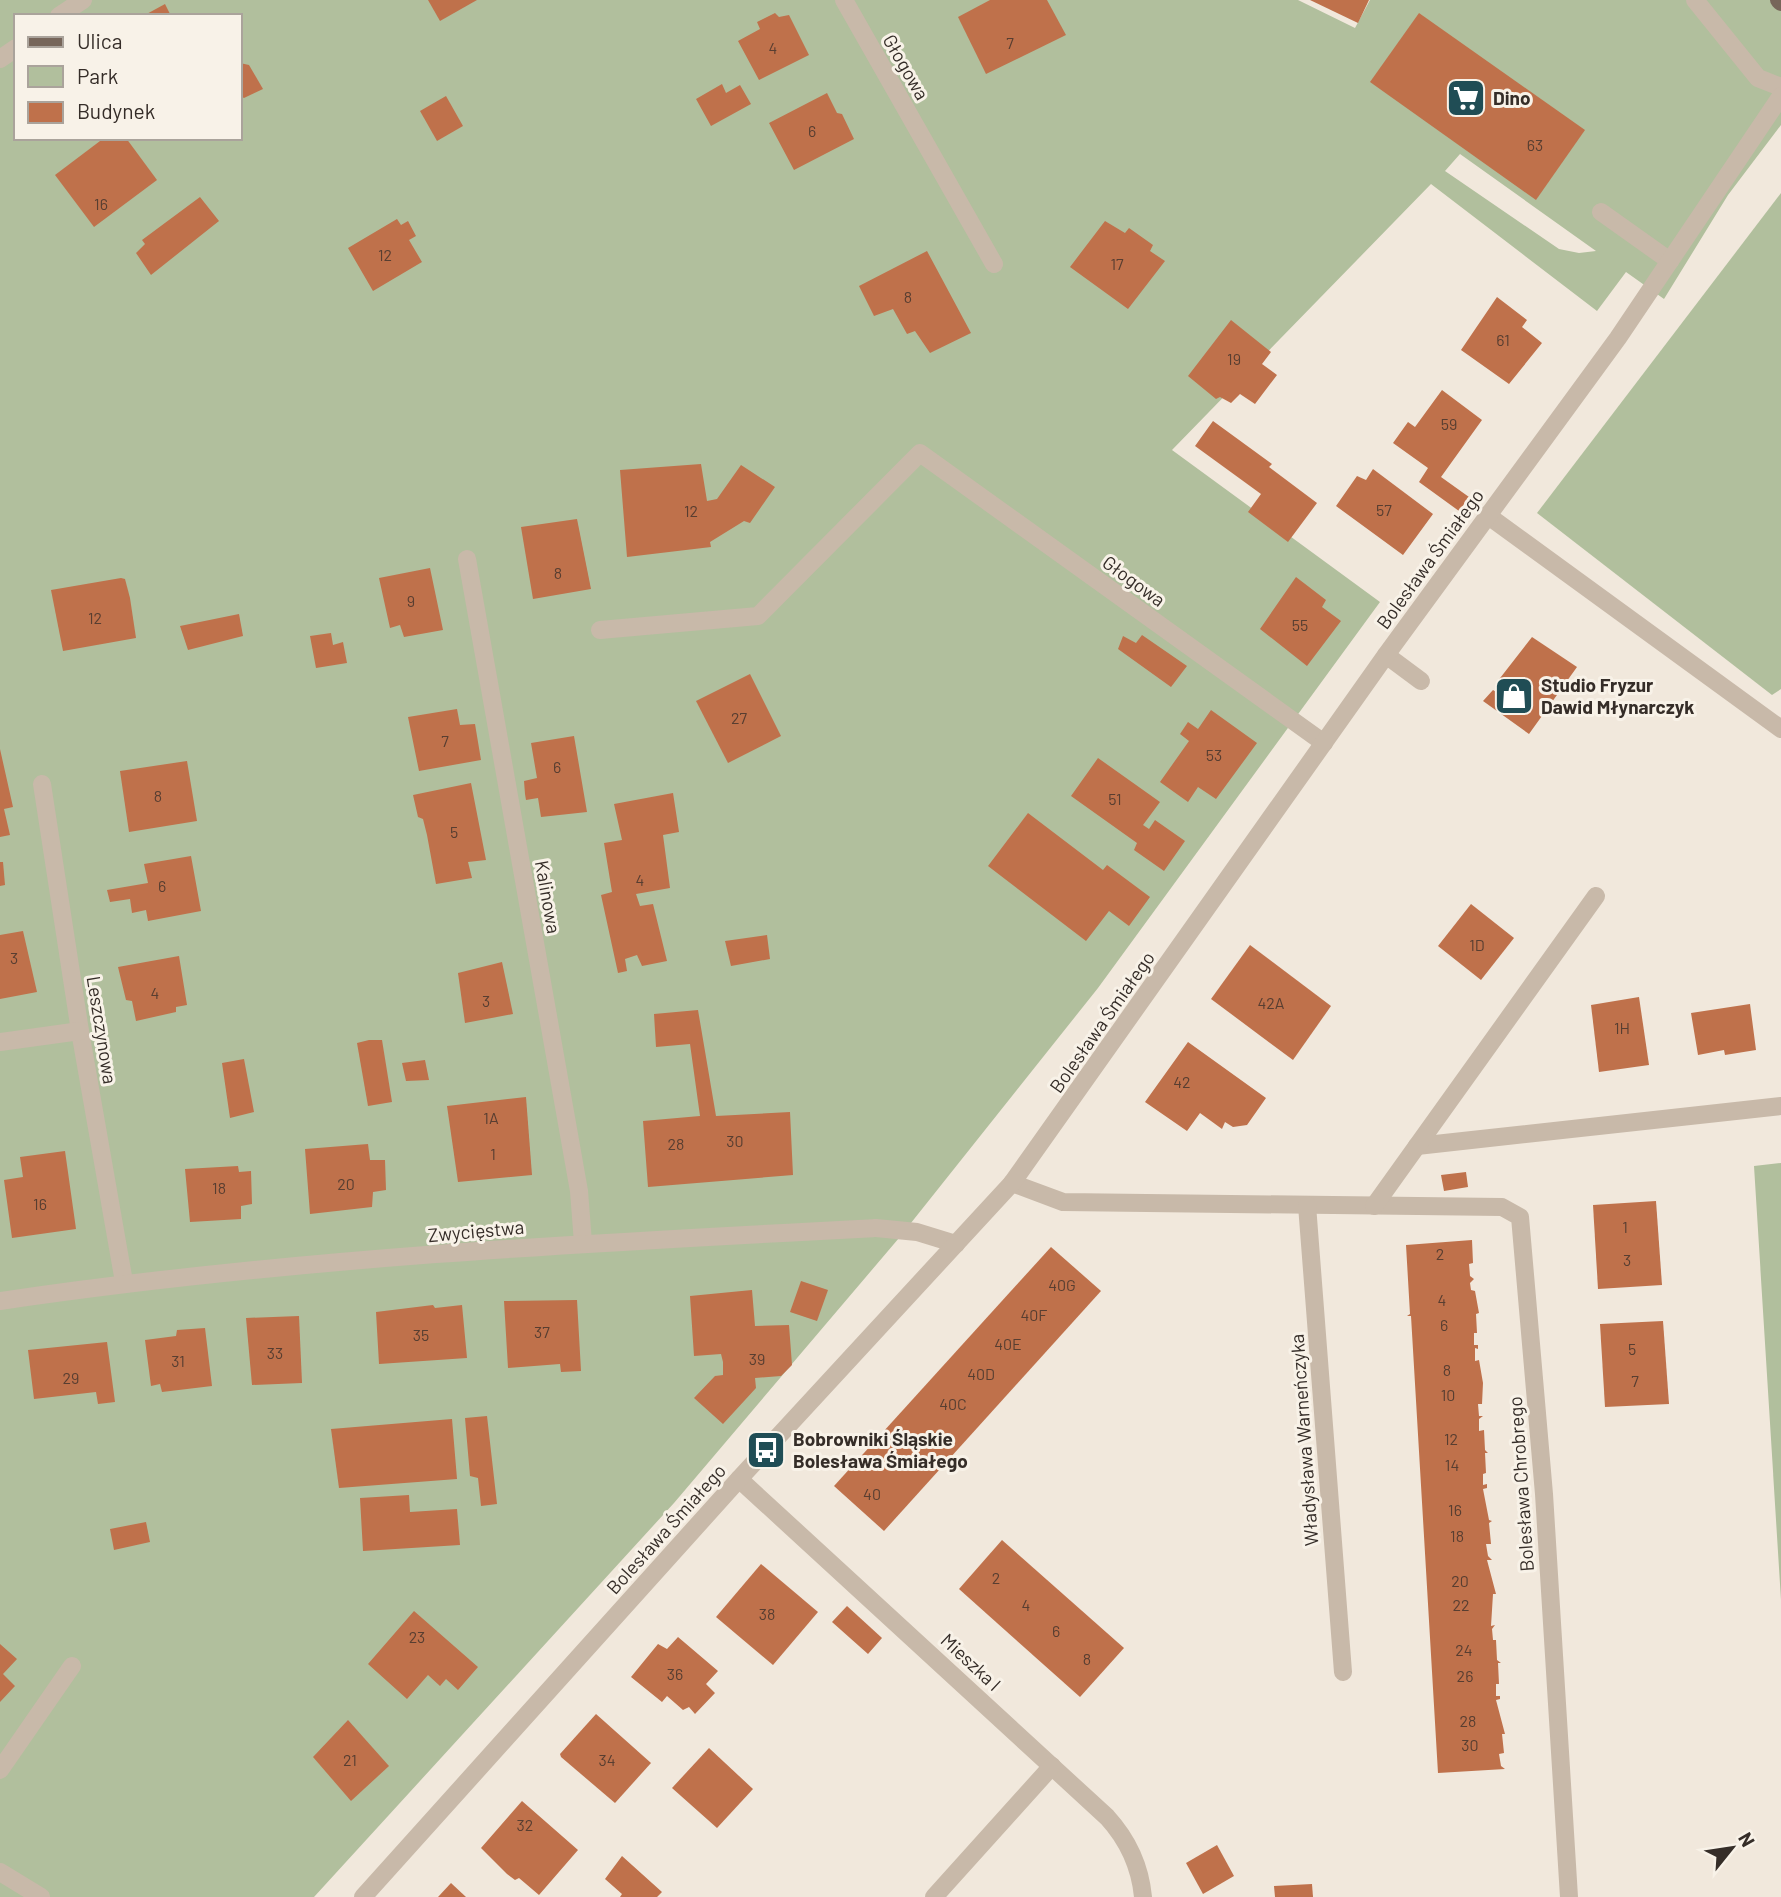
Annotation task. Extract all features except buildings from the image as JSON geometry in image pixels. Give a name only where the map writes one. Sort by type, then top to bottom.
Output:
[{"type":"street","points":[[63,14],[83,0]]},
{"type":"street","name":"Głogowa","points":[[844,0],[994,264]]},
{"type":"street","points":[[1695,0],[1758,78],[1781,87]]},
{"type":"street","name":"Bolesława Śmiałego","points":[[363,1897],[739,1479],[1012,1183],[1487,515],[1618,338],[1781,96]]},
{"type":"street","points":[[1601,212],[1670,261]]},
{"type":"street","name":"Głogowa","points":[[600,630],[758,616],[920,453],[1324,743]]},
{"type":"street","points":[[1487,515],[1781,729]]},
{"type":"street","name":"Kalinowa","points":[[467,559],[579,1191],[583,1243]]},
{"type":"street","points":[[1387,655],[1421,681]]},
{"type":"street","name":"Leszczynowa","points":[[42,783],[80,1031],[124,1282]]},
{"type":"street","points":[[1374,1206],[1596,896]]},
{"type":"street","points":[[0,1042],[80,1031]]},
{"type":"street","points":[[1417,1146],[1781,1106]]},
{"type":"street","name":"Bolesława Chrobrego","points":[[1012,1183],[1063,1202],[1502,1207],[1516,1212],[1522,1223],[1569,1897]]},
{"type":"street","name":"Władysława Warneńczyka","points":[[1307,1205],[1343,1672]]},
{"type":"street","name":"Zwycięstwa","points":[[0,1301],[124,1282],[583,1243],[876,1228],[917,1232],[956,1244]]},
{"type":"street","name":"Mieszka I","points":[[739,1479],[1118,1829],[1136,1862],[1143,1897]]},
{"type":"street","points":[[0,1770],[72,1666]]},
{"type":"street","points":[[934,1897],[1052,1766]]},
{"type":"street","points":[[0,1872],[41,1897]]},
{"type":"green space","points":[[0,0],[1298,0],[1355,28],[1370,0],[1781,0],[1781,125],[1728,195],[1664,299],[1626,272],[1597,311],[1431,184],[1172,450],[1380,602],[1098,988],[899,1238],[674,1503],[314,1897],[0,1897]],"holes":[[[1460,154],[1596,251],[1579,253],[1559,249],[1445,171]]]},
{"type":"green space","points":[[1781,193],[1781,689],[1772,695],[1537,513]]},
{"type":"green space","points":[[1781,1163],[1781,1600],[1754,1166]]},
{"type":"place","name":"Dino","points":[[1466,98]]},
{"type":"place","name":"Studio Fryzur Dawid Młynarczyk","points":[[1514,696]]},
{"type":"place","name":"Bobrowniki Śląskie Bolesława Śmiałego","points":[[766,1450]]}]
